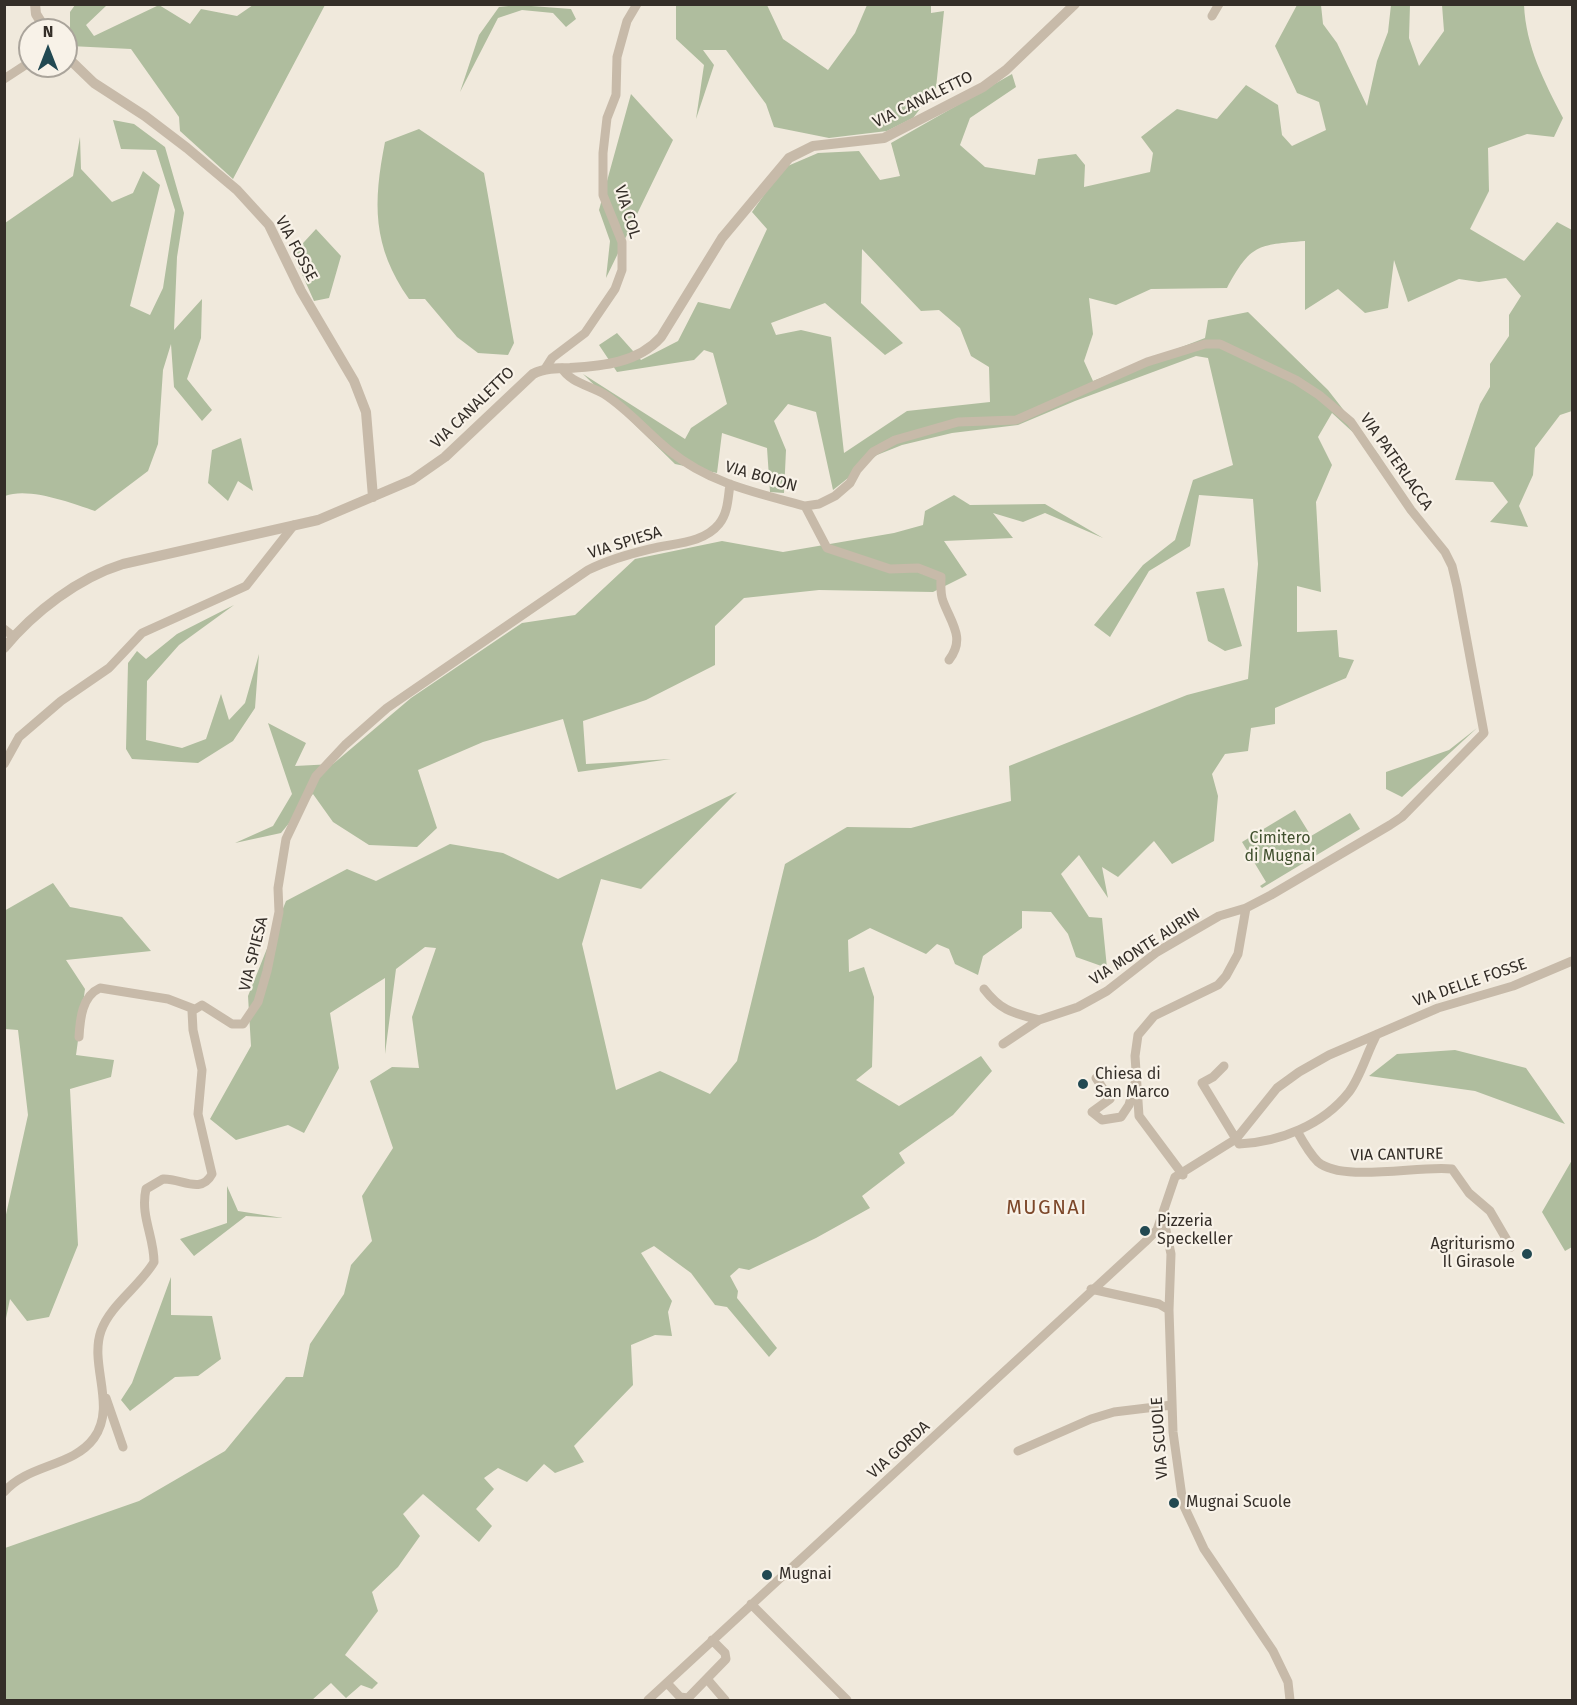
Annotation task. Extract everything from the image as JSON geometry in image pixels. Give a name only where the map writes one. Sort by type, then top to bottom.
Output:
[{"type":"street","name":"VIA COL","points":[[545,369],[552,358],[585,333],[615,289],[622,270],[622,242],[603,195],[603,153],[608,118],[616,95],[617,57],[627,21],[637,4]]},
{"type":"street","name":"VIA CANALETTO","points":[[4,648],[66,594],[104,570],[335,514],[412,480],[434,466],[519,383],[532,374],[545,369],[615,363],[641,353],[656,343],[722,238],[795,153],[813,146],[884,138],[952,104],[999,75],[1076,4]]},
{"type":"street","points":[[1212,16],[1219,4]]},
{"type":"street","name":"VIA FOSSE","points":[[78,68],[94,83],[145,116],[187,148],[237,190],[269,225],[302,291],[354,381],[366,412],[373,497]]},
{"type":"street","points":[[4,80],[18,70]]},
{"type":"street","name":"VIA PATERLACCA","points":[[805,506],[819,504],[835,496],[850,483],[857,470],[873,452],[896,440],[958,422],[1016,420],[1147,362],[1205,344],[1232,347],[1296,380],[1319,395],[1351,422],[1411,510],[1445,552],[1452,566],[1457,587],[1484,733],[1402,817],[1390,825]]},
{"type":"street","name":"VIA BOION","points":[[562,368],[572,378],[602,393],[629,412],[670,451],[712,479],[805,506],[826,548],[890,569],[918,568],[940,577],[942,599],[957,630],[957,650],[950,660]]},
{"type":"street","name":"VIA SPIESA","points":[[194,1009],[202,1005],[232,1024],[243,1024],[258,1002],[279,912],[278,888],[286,839],[316,776],[345,745],[387,708],[588,570],[619,557],[709,534],[719,524],[725,513],[730,484]]},
{"type":"street","points":[[4,764],[19,737],[62,701],[109,668],[142,633],[246,586],[294,525]]},
{"type":"street","points":[[4,629],[14,637]]},
{"type":"street","name":"VIA MONTE AURIN","points":[[1003,1044],[1039,1020],[1088,1002],[1107,991],[1157,952],[1219,916],[1246,908],[1390,825]]},
{"type":"street","points":[[1183,1175],[1139,1116],[1135,1056],[1138,1035],[1154,1016],[1218,985],[1226,976],[1238,954],[1246,908]]},
{"type":"street","name":"VIA DELLE FOSSE","points":[[1377,1034],[1438,1008],[1513,986],[1572,961]]},
{"type":"street","points":[[4,1492],[30,1472],[62,1460],[92,1441],[102,1421],[98,1344],[102,1329],[154,1262],[154,1249],[143,1212],[146,1189],[163,1179],[200,1185],[208,1182],[212,1174],[198,1113],[202,1070],[193,1030],[192,1011],[194,1009],[168,999],[100,988],[93,991],[84,1008],[79,1037]]},
{"type":"street","points":[[984,989],[995,1004],[1008,1011],[1039,1020]]},
{"type":"street","points":[[1224,1066],[1213,1077],[1202,1083],[1236,1139],[1239,1143],[1275,1140],[1297,1131],[1322,1116],[1350,1090],[1377,1034]]},
{"type":"street","points":[[1163,1216],[1175,1178],[1236,1139],[1277,1088],[1329,1055],[1377,1034]]},
{"type":"street","points":[[1096,1078],[1110,1099],[1092,1112],[1096,1117],[1108,1121],[1116,1120],[1126,1112],[1136,1081]]},
{"type":"street","name":"VIA CANTURE","points":[[1297,1131],[1306,1149],[1320,1163],[1344,1171],[1418,1171],[1437,1167],[1452,1169],[1469,1193],[1490,1211],[1511,1247]]},
{"type":"street","name":"VIA GORDA","points":[[648,1701],[1157,1230],[1163,1216]]},
{"type":"street","name":"VIA SCUOLE","points":[[1163,1216],[1171,1254],[1169,1310],[1172,1405],[1178,1484],[1189,1521],[1204,1549],[1273,1651],[1288,1682],[1290,1701]]},
{"type":"street","points":[[1091,1289],[1159,1304],[1169,1310]]},
{"type":"street","points":[[102,1387],[123,1448]]},
{"type":"street","points":[[1018,1451],[1099,1417],[1172,1405]]},
{"type":"street","points":[[751,1604],[848,1701]]},
{"type":"street","points":[[667,1683],[680,1697],[685,1699],[706,1679],[726,1659],[725,1653],[712,1640]]},
{"type":"street","points":[[706,1679],[725,1701]]},
{"type":"green space","points":[[75,5],[107,5],[86,25],[94,36],[159,5],[190,24],[201,9],[237,16],[253,5],[325,5],[233,179],[180,131],[179,117],[131,49],[78,46],[78,18],[70,18],[70,12]]},
{"type":"green space","points":[[518,5],[571,9],[576,19],[566,27],[553,13],[522,10],[498,18],[460,92],[479,35],[499,7]]},
{"type":"green space","points":[[676,5],[767,5],[783,39],[828,70],[855,33],[867,5],[931,5],[931,13],[944,11],[936,88],[913,118],[887,131],[829,138],[774,127],[766,104],[726,50],[703,50],[714,65],[696,119],[704,65],[676,39]]},
{"type":"green space","points":[[1297,5],[1321,5],[1323,24],[1337,43],[1367,106],[1377,61],[1388,32],[1391,5],[1410,5],[1409,38],[1419,66],[1444,31],[1442,5],[1524,5],[1532,49],[1563,118],[1554,137],[1527,134],[1488,148],[1489,191],[1470,229],[1524,261],[1557,222],[1572,230],[1572,411],[1560,415],[1535,448],[1533,475],[1519,506],[1528,527],[1490,522],[1508,502],[1493,482],[1455,480],[1480,404],[1490,387],[1490,364],[1509,336],[1509,315],[1521,296],[1506,278],[1479,282],[1459,279],[1408,302],[1394,260],[1388,308],[1365,313],[1338,289],[1305,310],[1305,241],[1276,244],[1257,249],[1243,263],[1227,288],[1151,289],[1116,305],[1089,298],[1093,334],[1084,361],[1093,381],[1205,338],[1208,320],[1248,312],[1328,390],[1381,458],[1332,413],[1318,437],[1332,465],[1316,502],[1321,592],[1297,586],[1297,632],[1337,630],[1339,657],[1354,660],[1346,678],[1275,708],[1275,724],[1251,728],[1248,751],[1225,754],[1212,774],[1218,796],[1214,841],[1172,864],[1154,841],[1118,877],[1102,867],[1108,898],[1079,855],[1061,874],[1089,917],[1102,918],[1107,968],[1076,957],[1068,934],[1051,912],[1022,911],[1022,928],[983,956],[978,975],[955,964],[949,949],[937,944],[926,954],[870,928],[848,940],[849,972],[864,967],[874,997],[872,1067],[856,1080],[899,1106],[981,1056],[992,1071],[953,1115],[899,1153],[905,1163],[862,1196],[870,1208],[816,1238],[749,1270],[739,1268],[730,1276],[738,1291],[737,1298],[777,1348],[769,1357],[727,1307],[715,1305],[691,1273],[654,1246],[641,1253],[672,1301],[668,1312],[672,1336],[655,1335],[631,1345],[633,1385],[574,1446],[584,1462],[555,1473],[544,1464],[527,1482],[498,1468],[484,1478],[494,1489],[476,1509],[492,1526],[479,1542],[423,1494],[403,1514],[420,1536],[398,1567],[372,1592],[378,1611],[345,1655],[378,1683],[372,1689],[361,1685],[346,1698],[331,1683],[312,1700],[5,1700],[5,1548],[139,1501],[225,1451],[286,1377],[303,1377],[310,1344],[344,1294],[351,1265],[372,1241],[362,1196],[393,1148],[370,1081],[392,1067],[419,1068],[412,1017],[436,948],[425,947],[396,969],[385,1054],[385,978],[330,1013],[339,1068],[304,1133],[288,1125],[236,1140],[210,1119],[251,1046],[248,996],[286,901],[347,869],[376,881],[450,844],[503,853],[558,879],[737,792],[641,889],[601,879],[582,944],[616,1090],[660,1071],[710,1094],[737,1061],[785,864],[847,827],[911,828],[1011,801],[1009,766],[1187,695],[1248,679],[1258,564],[1253,499],[1199,495],[1190,546],[1149,571],[1110,637],[1094,625],[1143,565],[1175,540],[1193,480],[1233,465],[1208,358],[1196,356],[1018,425],[952,433],[902,445],[877,455],[833,490],[816,412],[788,404],[774,421],[786,450],[784,493],[770,492],[767,448],[722,433],[717,473],[675,464],[583,374],[685,439],[691,428],[727,404],[713,353],[704,350],[694,360],[617,372],[599,345],[617,333],[641,360],[678,341],[698,302],[730,309],[767,229],[752,212],[783,168],[818,153],[859,151],[880,180],[900,176],[891,143],[1012,74],[1016,87],[970,118],[960,145],[985,167],[1035,175],[1038,159],[1076,154],[1085,165],[1084,187],[1150,172],[1153,153],[1141,137],[1177,109],[1217,119],[1246,85],[1278,105],[1282,135],[1292,146],[1326,130],[1319,102],[1297,93],[1275,46]],"holes":[[[862,249],[921,311],[939,310],[960,328],[971,356],[989,367],[990,402],[907,411],[844,453],[831,337],[801,330],[776,335],[771,323],[825,303],[885,355],[903,343],[861,303]]]},
{"type":"green space","points":[[631,94],[673,140],[606,278],[610,241],[599,210]]},
{"type":"green space","points":[[113,120],[134,124],[165,147],[184,213],[177,257],[174,330],[202,299],[201,338],[187,379],[212,410],[202,421],[174,387],[171,344],[163,370],[158,444],[148,471],[95,511],[62,500],[26,493],[5,496],[5,223],[73,176],[80,137],[81,169],[112,202],[133,193],[143,171],[160,185],[130,306],[150,315],[163,288],[175,210],[156,150],[121,149]]},
{"type":"green space","points":[[419,129],[484,173],[514,343],[508,355],[478,353],[457,337],[425,299],[409,299],[388,261],[382,242],[378,205],[378,185],[385,142]]},
{"type":"green space","points":[[316,229],[341,256],[329,298],[314,301],[293,254]]},
{"type":"green space","points":[[241,438],[253,491],[238,481],[228,501],[208,483],[212,450]]},
{"type":"green space","points":[[954,495],[970,505],[1045,504],[1103,538],[1045,513],[1023,522],[993,513],[1013,538],[944,541],[967,575],[933,592],[819,590],[744,598],[715,626],[715,665],[646,700],[583,721],[586,764],[671,759],[578,772],[563,719],[483,742],[418,770],[437,828],[417,847],[369,845],[333,822],[313,794],[281,833],[235,843],[273,826],[292,794],[268,723],[306,743],[295,766],[333,764],[411,698],[522,623],[575,615],[635,559],[722,541],[783,552],[894,533],[923,525],[925,511]]},
{"type":"green space","points":[[1224,588],[1242,646],[1225,651],[1208,641],[1196,592]]},
{"type":"green space","points":[[234,605],[179,645],[147,681],[146,740],[182,748],[206,739],[221,694],[229,720],[245,703],[259,654],[255,708],[233,741],[198,763],[132,759],[126,749],[128,663],[137,651],[146,659],[177,634]]},
{"type":"green space","points":[[1477,728],[1402,797],[1386,789],[1386,772],[1449,750]]},
{"type":"green space","name":"Cimitero di Mugnai","points":[[1295,810],[1311,836],[1350,813],[1360,829],[1262,888],[1260,886],[1266,882],[1242,842]]},
{"type":"green space","points":[[53,883],[70,907],[122,917],[151,951],[66,960],[85,989],[76,1055],[114,1060],[111,1077],[70,1089],[78,1245],[49,1317],[27,1321],[10,1299],[5,1323],[5,1219],[28,1115],[18,1030],[5,1029],[4,911]]},
{"type":"green space","points":[[1455,1050],[1526,1068],[1565,1124],[1475,1091],[1369,1076],[1397,1054]]},
{"type":"green space","points":[[1572,1160],[1572,1247],[1565,1251],[1542,1212]]},
{"type":"green space","points":[[227,1186],[238,1211],[283,1218],[246,1216],[194,1256],[180,1239],[227,1223]]},
{"type":"green space","points":[[171,1277],[171,1315],[212,1316],[221,1359],[198,1376],[175,1377],[130,1411],[121,1400],[132,1383]]},
{"type":"place","name":"Chiesa di San Marco","points":[[1083,1084]]},
{"type":"place","name":"Pizzeria Speckeller","points":[[1145,1231]]},
{"type":"place","name":"Agriturismo Il Girasole","points":[[1527,1254]]},
{"type":"place","name":"Mugnai Scuole","points":[[1174,1503]]},
{"type":"place","name":"Mugnai","points":[[767,1575]]},
{"type":"district","name":"MUGNAI","points":[[1047,1208]]}]
